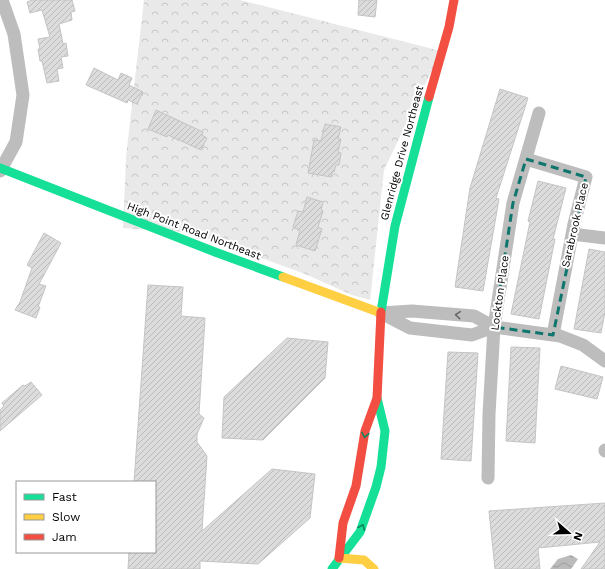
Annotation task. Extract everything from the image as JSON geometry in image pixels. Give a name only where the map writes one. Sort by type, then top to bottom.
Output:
[{"type":"main road","name":"Glenridge Drive Northeast","points":[[377,398],[381,313],[390,256],[406,181],[449,27],[454,0]]},
{"type":"main road","name":"High Point Road Northeast","points":[[0,169],[215,252],[381,313]]},
{"type":"main road","points":[[332,569],[360,532],[370,508],[381,467],[385,431],[377,398]]},
{"type":"main road","points":[[346,569],[339,558],[343,523],[356,486],[365,430],[377,398]]},
{"type":"main road","points":[[339,558],[364,560],[374,569]]},
{"type":"street","points":[[0,169],[16,142],[23,95],[14,34],[2,0]]},
{"type":"street","name":"Lockton Place","points":[[488,478],[489,414],[494,327],[512,203],[539,113]]},
{"type":"street","name":"Sarabrook Place","points":[[526,159],[586,177],[572,234],[553,335]]},
{"type":"street","points":[[572,234],[605,238]]},
{"type":"street","points":[[381,313],[412,311],[474,316],[494,327],[560,336],[583,345],[605,361]]},
{"type":"street","points":[[381,313],[410,328],[472,335],[494,327]]},
{"type":"highlighted area","points":[[526,159],[586,177],[553,335],[494,327],[513,203]]},
{"type":"green space","points":[[144,0],[240,0],[441,51],[384,170],[370,300],[352,295],[305,274],[193,233],[123,228],[126,157]]},
{"type":"water","points":[[571,555],[578,559],[571,569],[550,569],[558,559]]},
{"type":"building","points":[[32,0],[72,0],[75,11],[71,12],[72,20],[59,24],[63,44],[66,43],[68,56],[61,57],[63,68],[57,69],[59,81],[47,83],[42,61],[40,61],[38,39],[50,37],[42,10],[30,13],[27,2]]},
{"type":"building","points":[[359,0],[377,0],[375,17],[358,15]]},
{"type":"building","points":[[94,68],[118,80],[121,73],[132,78],[129,85],[143,92],[137,104],[128,100],[127,103],[86,85]]},
{"type":"building","points":[[500,89],[528,98],[496,198],[499,199],[483,291],[455,287],[470,188]]},
{"type":"building","points":[[156,110],[203,132],[202,135],[207,138],[201,150],[168,135],[167,137],[148,129]]},
{"type":"building","points":[[325,124],[341,127],[338,139],[341,139],[338,152],[341,153],[339,165],[336,165],[331,177],[308,173],[314,140],[321,141]]},
{"type":"building","points":[[538,181],[566,188],[553,239],[555,239],[539,319],[511,314],[530,222],[528,221]]},
{"type":"building","points":[[307,197],[323,202],[321,210],[323,211],[318,227],[322,229],[315,251],[296,245],[300,230],[293,227],[298,211],[303,212]]},
{"type":"building","points":[[44,233],[61,243],[39,284],[46,286],[38,307],[40,307],[36,318],[15,310],[20,302],[32,268],[27,265]]},
{"type":"building","points":[[589,249],[605,252],[605,312],[601,333],[574,329]]},
{"type":"building","points":[[148,285],[183,287],[181,316],[205,318],[199,414],[204,418],[197,434],[197,442],[207,456],[202,531],[272,469],[315,474],[310,518],[258,564],[200,561],[200,569],[128,569],[129,553],[156,553],[156,481],[134,481]]},
{"type":"building","points":[[287,338],[328,342],[325,378],[263,440],[222,438],[224,397]]},
{"type":"building","points":[[511,347],[540,348],[535,443],[506,441]]},
{"type":"building","points":[[448,352],[478,353],[471,461],[441,459]]},
{"type":"building","points":[[561,366],[603,377],[597,399],[555,389]]},
{"type":"building","points":[[31,382],[42,395],[0,431],[0,410],[4,406],[2,403],[23,385],[25,386]]},
{"type":"building","points":[[605,503],[605,569],[581,569],[600,542],[538,548],[540,569],[495,569],[489,511]]},
{"type":"traffic: fast","points":[[381,312],[395,226],[429,97]]},
{"type":"traffic: fast","points":[[0,168],[283,277]]},
{"type":"traffic: fast","points":[[332,569],[360,532],[376,487],[381,467],[385,431],[377,398]]},
{"type":"traffic: slow","points":[[283,277],[381,313]]},
{"type":"traffic: slow","points":[[339,558],[364,560],[374,569]]},
{"type":"traffic: jam","points":[[429,97],[449,27],[454,0]]},
{"type":"traffic: jam","points":[[339,558],[343,523],[356,486],[365,431],[377,398],[381,312]]}]
